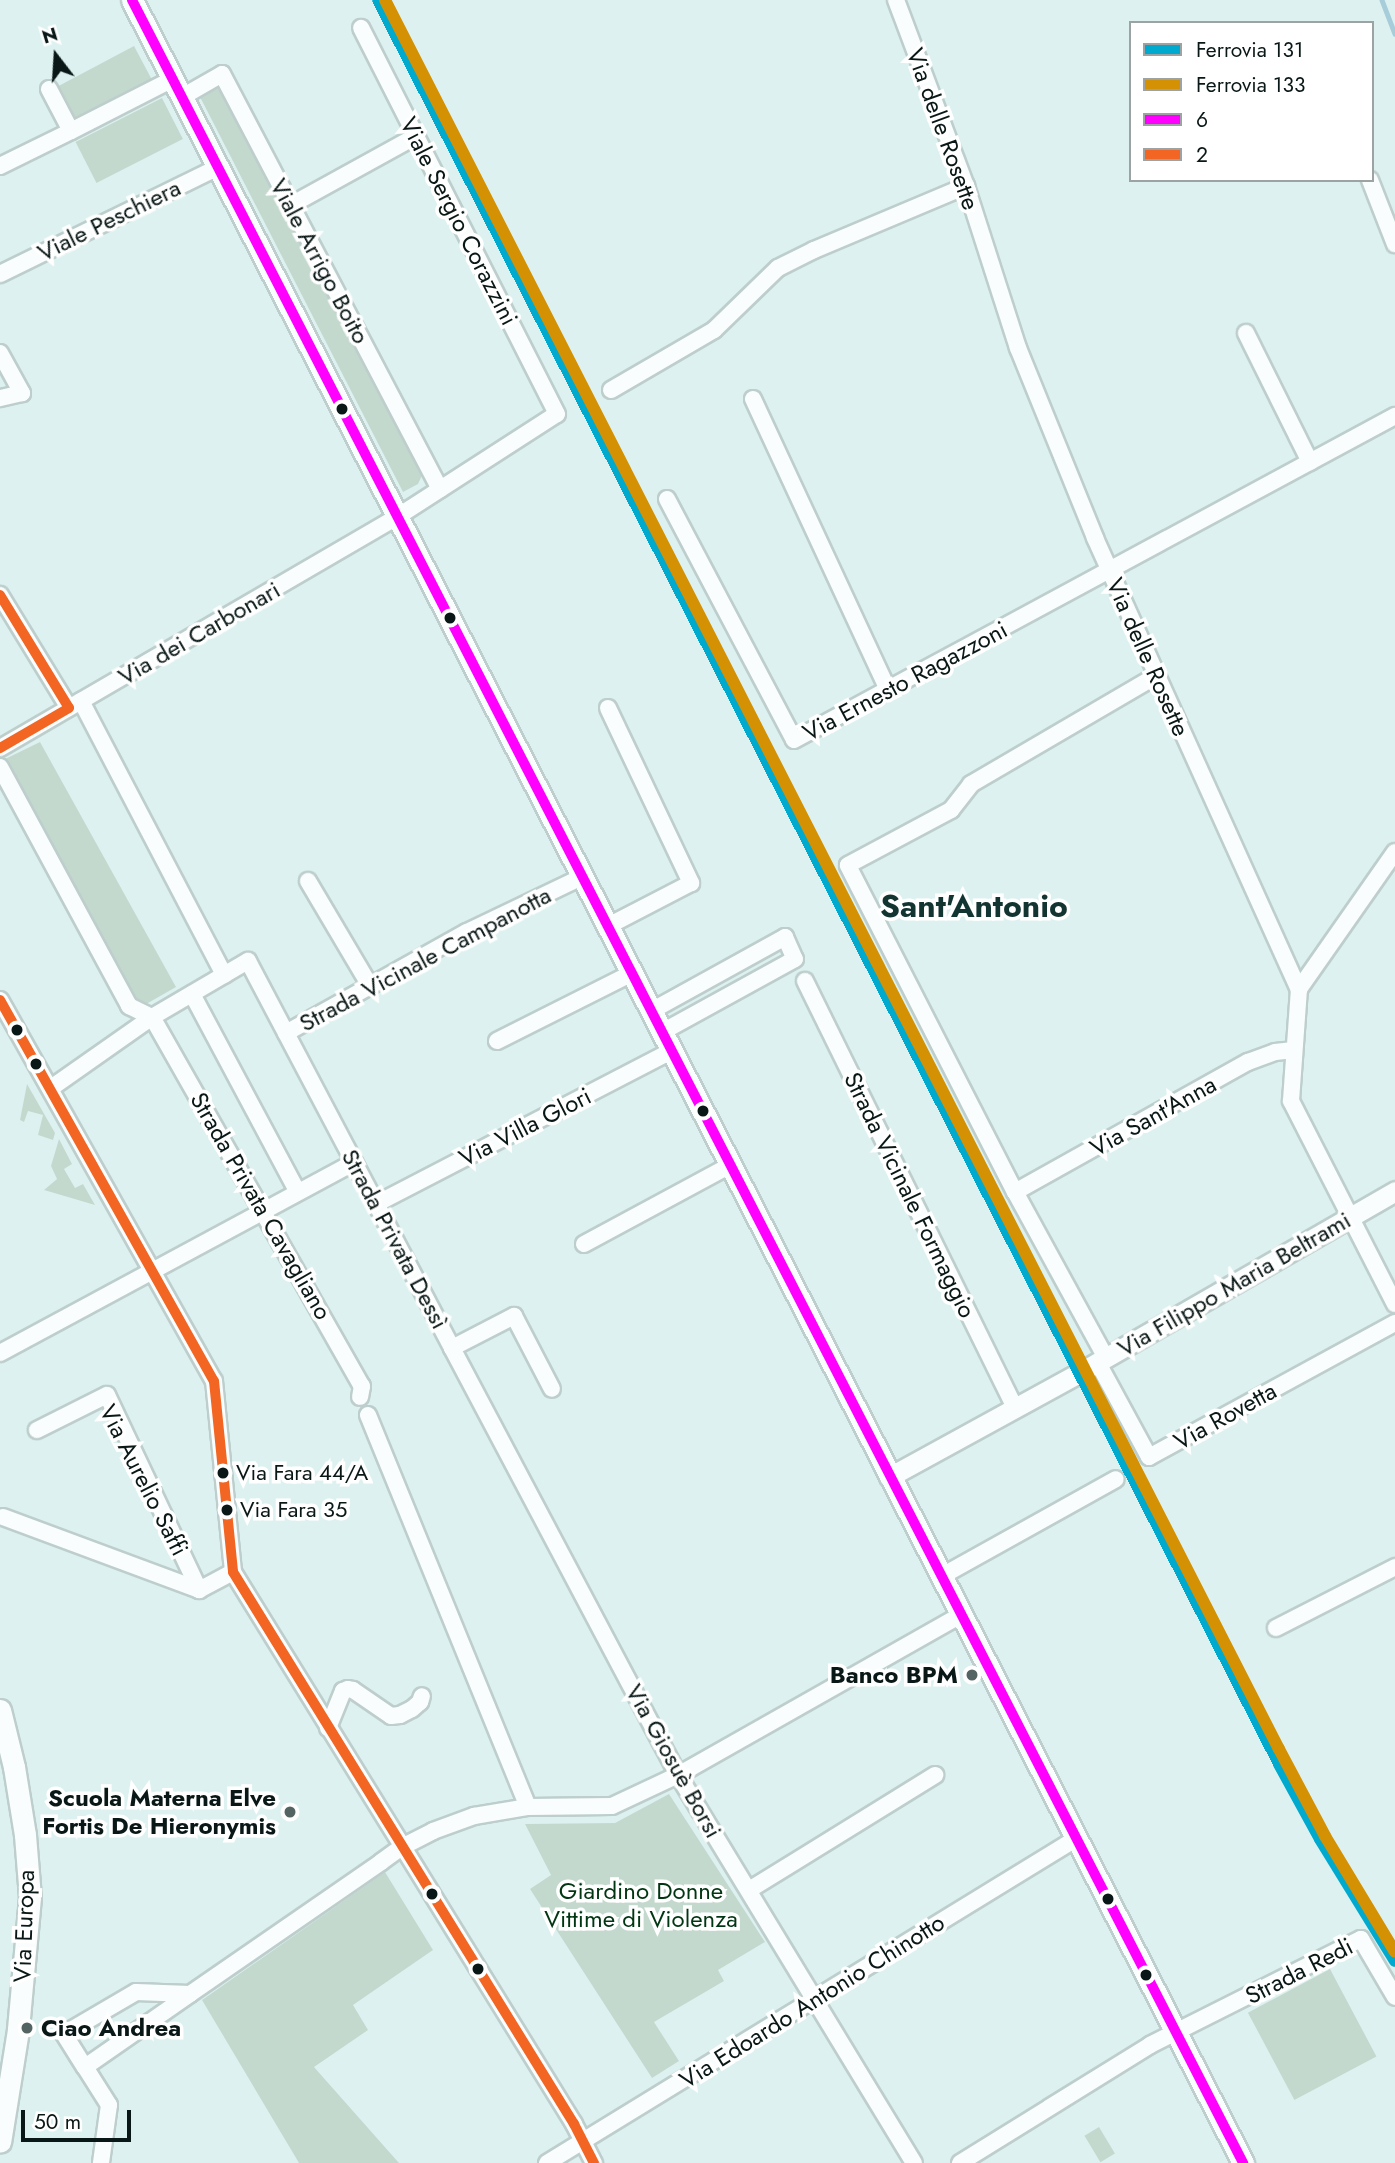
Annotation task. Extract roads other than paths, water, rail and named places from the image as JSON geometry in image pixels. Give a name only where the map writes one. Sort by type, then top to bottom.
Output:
[{"type":"main road","points":[[132,0],[610,925],[959,1616],[1077,1838],[1243,2163]]},
{"type":"main road","name":"Via Europa","points":[[0,1710],[16,1780],[30,1897],[18,2030],[0,2142]]},
{"type":"street","name":"Via delle Rosette","points":[[896,0],[966,186],[1018,348],[1110,572],[1299,989],[1292,1101],[1395,1304]]},
{"type":"street","name":"Viale Sergio Corazzini","points":[[361,28],[557,414]]},
{"type":"street","name":"Viale Arrigo Boito","points":[[177,88],[222,74],[440,489]]},
{"type":"street","points":[[0,166],[71,131],[177,88]]},
{"type":"street","points":[[49,89],[71,131]]},
{"type":"street","points":[[291,205],[416,136]]},
{"type":"street","name":"Viale Peschiera","points":[[0,274],[218,167]]},
{"type":"street","points":[[1371,182],[1395,244]]},
{"type":"street","points":[[611,390],[714,330],[778,268],[814,250],[966,186]]},
{"type":"street","points":[[1245,333],[1310,462]]},
{"type":"street","points":[[0,353],[22,393],[0,398]]},
{"type":"street","points":[[753,399],[888,690]]},
{"type":"street","name":"Via dei Carbonari","points":[[0,748],[397,517],[557,414]]},
{"type":"street","name":"Via Ernesto Ragazzoni","points":[[667,499],[794,740],[1395,416]]},
{"type":"street","points":[[0,595],[75,705],[224,975]]},
{"type":"street","points":[[1102,1360],[848,865],[951,810],[971,784],[1156,676]]},
{"type":"street","points":[[608,708],[691,883],[610,925]]},
{"type":"street","points":[[0,767],[128,1006],[152,1017]]},
{"type":"street","points":[[1299,989],[1395,852]]},
{"type":"street","name":"Strada Vicinale Campanotta","points":[[51,1088],[152,1017],[248,961],[286,1033],[467,932],[584,876]]},
{"type":"street","points":[[308,881],[370,986]]},
{"type":"street","name":"Via Villa Glori","points":[[376,1204],[668,1040],[795,959],[785,937],[653,1010]]},
{"type":"street","points":[[497,1041],[634,972]]},
{"type":"street","name":"Strada Vicinale Formaggio","points":[[805,981],[1015,1408]]},
{"type":"street","points":[[192,994],[297,1191]]},
{"type":"street","points":[[0,1000],[215,1381],[233,1572],[594,2163]]},
{"type":"street","name":"Strada Privata Cavagliano","points":[[152,1017],[264,1208],[362,1387],[360,1397]]},
{"type":"street","name":"Strada Privata Dessì","points":[[286,1033],[452,1348],[514,1316],[552,1390]]},
{"type":"street","name":"Via Sant'Anna","points":[[1015,1192],[1248,1062],[1275,1052],[1294,1050]]},
{"type":"street","points":[[0,1353],[264,1208],[354,1162]]},
{"type":"street","points":[[584,1244],[731,1165]]},
{"type":"street","name":"Via Filippo Maria Beltrami","points":[[889,1477],[1102,1360],[1395,1191]]},
{"type":"street","name":"Via Rovetta","points":[[1102,1360],[1149,1457],[1395,1323]]},
{"type":"street","name":"Via Giosuè Borsi","points":[[452,1348],[678,1775],[914,2163]]},
{"type":"street","name":"Via Aurelio Saffi","points":[[37,1430],[107,1395],[199,1590]]},
{"type":"street","points":[[368,1415],[528,1807]]},
{"type":"street","points":[[940,1577],[1116,1479]]},
{"type":"street","points":[[3,1517],[199,1590],[233,1572]]},
{"type":"street","points":[[1276,1628],[1395,1567]]},
{"type":"street","points":[[85,2067],[402,1847],[433,1831],[474,1816],[528,1807],[612,1806],[678,1775],[959,1616]]},
{"type":"street","points":[[328,1728],[343,1692],[348,1689],[354,1690],[391,1716],[400,1716],[412,1709],[422,1696]]},
{"type":"street","points":[[749,1889],[935,1775]]},
{"type":"street","name":"Via Edoardo Antonio Chinotto","points":[[547,2163],[1077,1838]]},
{"type":"street","name":"Strada Redi","points":[[1177,2032],[1360,1939],[1395,1997]]},
{"type":"street","points":[[101,2163],[109,2105],[64,2034],[136,1993],[190,1994]]},
{"type":"street","points":[[960,2163],[1150,2045],[1177,2032]]},
{"type":"waterway","points":[[1382,0],[1395,34]]},
{"type":"rail line","name":"131","points":[[378,0],[1279,1764],[1320,1839],[1395,1961]]},
{"type":"rail line","name":"133","points":[[385,0],[1279,1749],[1325,1836],[1395,1952]]},
{"type":"place","name":"Via Fara 44/A","points":[[223,1473]]},
{"type":"place","name":"Via Fara 35","points":[[227,1510]]},
{"type":"place","name":"Banco BPM","points":[[972,1675]]},
{"type":"place","name":"Scuola Materna Elve Fortis De Hieronymis","points":[[290,1812]]},
{"type":"place","name":"Ciao Andrea","points":[[27,2028]]},
{"type":"district","name":"Sant'Antonio","points":[[974,906]]},
{"type":"park label","name":"Giardino Donne Vittime di Violenza","points":[[641,1905]]}]
